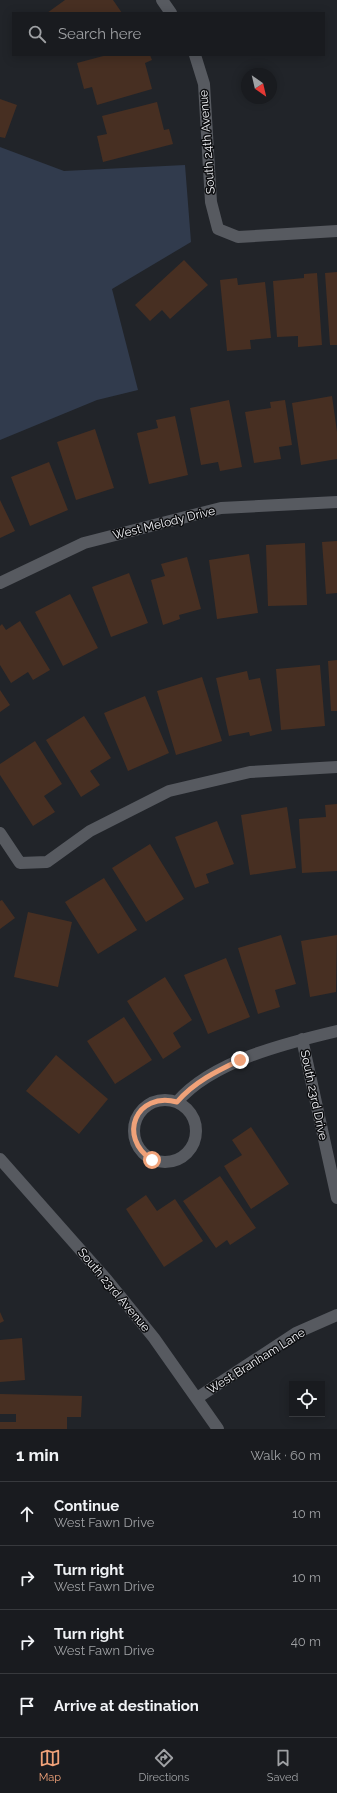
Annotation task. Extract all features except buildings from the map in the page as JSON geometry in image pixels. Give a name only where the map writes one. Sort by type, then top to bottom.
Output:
[{"type":"street","points":[[162,0],[170,12]]},
{"type":"street","name":"South 24th Avenue","points":[[195,56],[204,84],[211,202],[218,229],[238,237],[337,231]]},
{"type":"street","name":"West Melody Drive","points":[[0,583],[84,543],[221,508],[337,502]]},
{"type":"street","points":[[0,833],[20,863],[47,862],[90,831],[168,791],[250,772],[337,767]]},
{"type":"street","points":[[177,1102],[184,1093],[211,1074],[240,1060],[302,1039],[337,1031]]},
{"type":"street","name":"South 23rd Drive","points":[[302,1039],[337,1198]]},
{"type":"street","points":[[168,1099],[177,1102],[186,1107],[194,1119],[196,1133],[194,1143],[189,1152],[177,1160],[162,1162],[152,1160],[144,1155],[136,1143],[133,1128],[136,1119],[141,1110],[148,1104],[158,1100],[168,1099]]},
{"type":"street","name":"South 23rd Avenue","points":[[0,1159],[107,1280],[154,1338],[218,1429]]},
{"type":"street","name":"West Branham Lane","points":[[197,1398],[296,1333],[337,1315]]},
{"type":"shaded area","points":[[0,147],[64,171],[185,165],[191,242],[112,289],[138,390],[97,400],[0,440]]},
{"type":"route","points":[[152,1160],[144,1155],[134,1138],[133,1128],[141,1110],[148,1104],[158,1100],[168,1099],[177,1102],[184,1093],[211,1074],[240,1060]]}]
